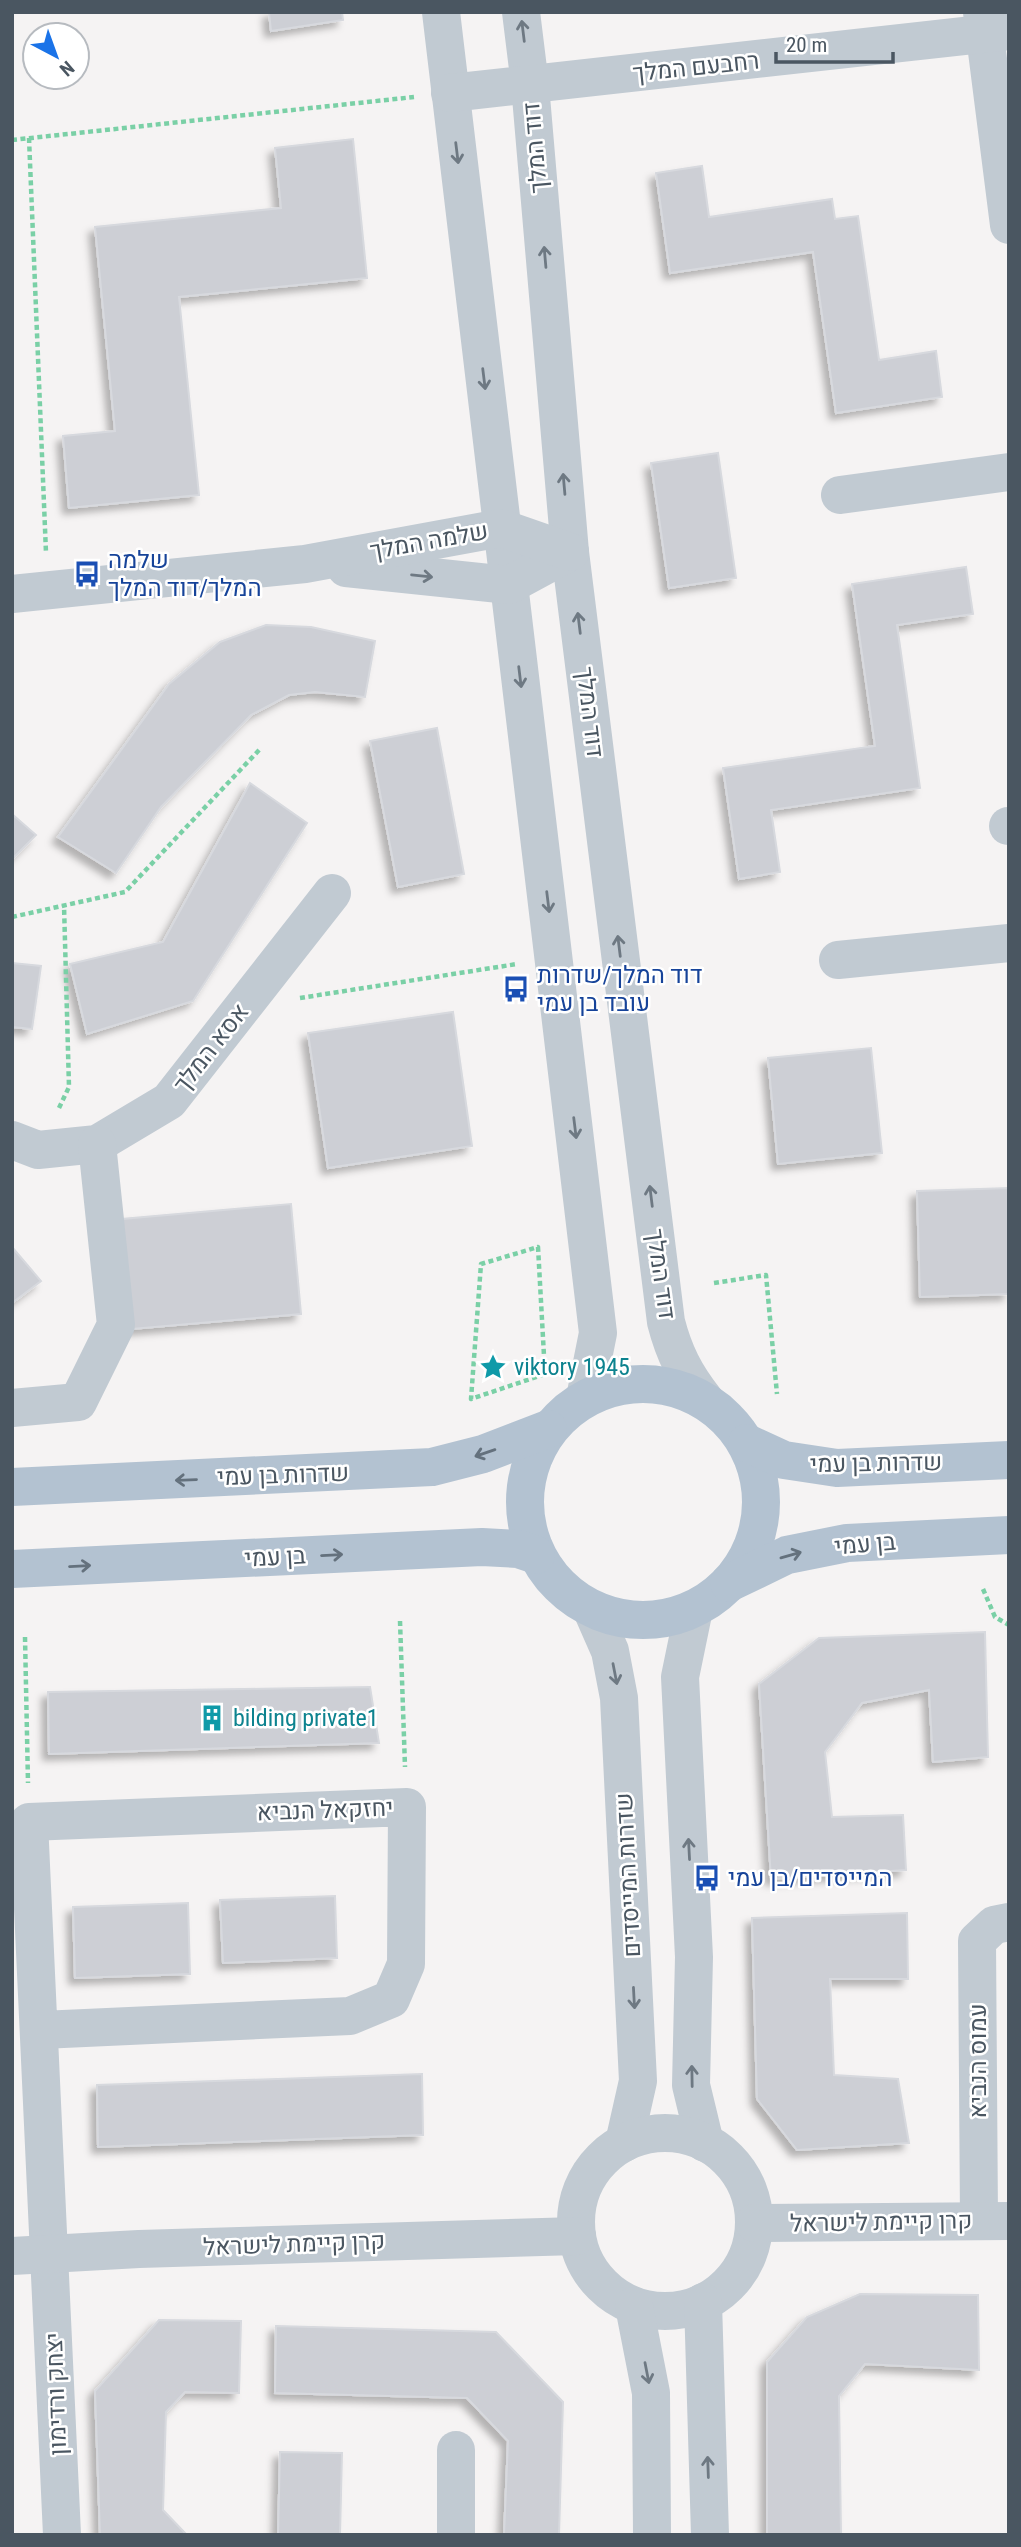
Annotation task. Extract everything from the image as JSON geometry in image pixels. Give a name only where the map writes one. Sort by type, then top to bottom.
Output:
[{"type":"main road","points":[[645,1383],[676,1387],[705,1400],[729,1419],[747,1443],[758,1471],[761,1501],[758,1531],[747,1559],[729,1583],[694,1609],[669,1618],[643,1621],[617,1618],[592,1610],[569,1596],[550,1577],[536,1555],[527,1530],[524,1503],[526,1477],[535,1452],[548,1429],[585,1398],[614,1387],[645,1383]]},
{"type":"main road","name":"שדרות בן עמי","points":[[12,1487],[432,1467],[483,1454],[548,1429]]},
{"type":"main road","name":"שדרות בן עמי","points":[[747,1443],[794,1463],[837,1468],[1009,1460]]},
{"type":"main road","name":"בן עמי","points":[[729,1583],[786,1555],[847,1542],[1009,1535]]},
{"type":"main road","name":"בן עמי","points":[[12,1569],[482,1547],[518,1549],[536,1555]]},
{"type":"street","points":[[441,12],[598,1333],[585,1398]]},
{"type":"street","name":"דוד המלך","points":[[521,12],[530,85],[570,552],[666,1322],[672,1347],[684,1374],[705,1400]]},
{"type":"street","name":"רחבעם המלך","points":[[450,93],[991,26],[1009,225]]},
{"type":"street","points":[[840,495],[1009,472]]},
{"type":"street","name":"שלמה המלך","points":[[30,592],[305,564],[501,528],[570,552]]},
{"type":"street","points":[[509,584],[570,552]]},
{"type":"street","name":"שלמה המלך","points":[[305,564],[509,584]]},
{"type":"street","name":"אסא המלך","points":[[25,1145],[97,1144],[169,1101],[332,893]]},
{"type":"street","points":[[838,960],[1009,943]]},
{"type":"street","points":[[12,1408],[78,1402],[116,1325],[97,1144]]},
{"type":"street","points":[[694,1609],[680,1677],[694,1956],[691,2085],[705,2143]]},
{"type":"street","name":"שדרות המייסדים","points":[[592,1610],[610,1651],[619,1698],[638,2081],[624,2143]]},
{"type":"street","name":"יחזקאל הנביא","points":[[29,1822],[407,1807],[406,1964],[391,1999],[349,2016],[41,2030]]},
{"type":"street","points":[[29,1822],[50,2254]]},
{"type":"street","name":"עמוס הנביא","points":[[994,2221],[977,1941],[994,1925],[1009,1922]]},
{"type":"street","points":[[673,2133],[705,2143],[721,2153],[739,2174],[751,2199],[754,2223],[749,2250],[738,2271],[723,2289],[703,2302],[669,2311],[634,2306],[613,2295],[596,2279],[584,2259],[577,2236],[577,2208],[586,2181],[602,2160],[624,2143],[648,2135],[673,2133]]},
{"type":"street","name":"קרן קיימת לישראל","points":[[754,2223],[994,2221]]},
{"type":"street","name":"קרן קיימת לישראל","points":[[12,2256],[577,2236]]},
{"type":"street","name":"יצחק ורדימון","points":[[50,2254],[62,2535]]},
{"type":"street","points":[[703,2302],[710,2535]]},
{"type":"street","points":[[634,2306],[651,2393],[652,2535]]},
{"type":"street","points":[[456,2450],[456,2535]]},
{"type":"path","points":[[12,140],[450,93]]},
{"type":"path","points":[[29,138],[30,592]]},
{"type":"path","points":[[12,917],[125,892],[261,748]]},
{"type":"path","points":[[25,1145],[69,1087],[64,905]]},
{"type":"path","points":[[242,1008],[555,958]]},
{"type":"path","points":[[538,1247],[545,1374],[471,1399],[481,1264],[538,1247]]},
{"type":"path","points":[[714,1283],[766,1275],[778,1394]]},
{"type":"path","points":[[983,1589],[995,1617],[1009,1625]]},
{"type":"path","points":[[400,1621],[407,1807]]},
{"type":"path","points":[[26,1637],[29,1822]]},
{"type":"building","points":[[269,12],[342,12],[343,20],[271,31]]},
{"type":"building","points":[[353,139],[367,278],[179,297],[199,495],[69,508],[63,436],[115,431],[95,227],[281,208],[275,148]]},
{"type":"building","points":[[702,166],[709,217],[832,199],[835,219],[858,216],[879,360],[936,351],[942,397],[836,413],[813,252],[670,273],[656,173]]},
{"type":"building","points":[[718,453],[736,578],[669,588],[651,463]]},
{"type":"building","points":[[966,567],[973,614],[897,625],[920,788],[771,810],[780,872],[739,879],[723,768],[875,746],[852,584]]},
{"type":"building","points":[[266,625],[311,627],[375,641],[365,697],[315,692],[289,695],[251,715],[161,807],[116,873],[58,837],[169,684],[220,642]]},
{"type":"building","points":[[437,728],[464,874],[398,887],[370,741]]},
{"type":"building","points":[[250,783],[307,823],[193,1001],[87,1034],[70,964],[163,942]]},
{"type":"building","points":[[12,814],[36,835],[12,859]]},
{"type":"building","points":[[12,963],[41,966],[32,1029],[12,1027]]},
{"type":"building","points":[[453,1012],[472,1146],[328,1168],[308,1033]]},
{"type":"building","points":[[871,1048],[882,1153],[778,1164],[768,1058]]},
{"type":"building","points":[[1009,1188],[1009,1294],[920,1297],[917,1191]]},
{"type":"building","points":[[291,1204],[301,1314],[132,1329],[122,1219]]},
{"type":"building","points":[[12,1247],[41,1281],[12,1303]]},
{"type":"building","points":[[985,1632],[988,1757],[933,1762],[929,1690],[862,1703],[825,1752],[832,1817],[903,1815],[906,1870],[771,1879],[759,1684],[819,1638]]},
{"type":"building","name":"bilding private1","points":[[370,1687],[379,1743],[49,1754],[48,1692]]},
{"type":"building","points":[[335,1896],[337,1958],[223,1963],[220,1900]]},
{"type":"building","points":[[188,1903],[190,1974],[75,1978],[73,1907]]},
{"type":"building","points":[[907,1913],[908,1979],[830,1979],[834,2075],[898,2079],[909,2143],[797,2150],[757,2099],[752,1918]]},
{"type":"building","points":[[422,2074],[423,2135],[98,2147],[97,2085]]},
{"type":"building","points":[[860,2294],[978,2295],[979,2370],[865,2364],[839,2396],[841,2535],[767,2535],[767,2362],[807,2317]]},
{"type":"building","points":[[159,2320],[241,2321],[239,2393],[185,2392],[166,2412],[163,2510],[187,2535],[100,2535],[95,2391]]},
{"type":"building","points":[[276,2326],[496,2332],[563,2402],[559,2535],[504,2535],[508,2441],[467,2398],[275,2393]]},
{"type":"building","points":[[280,2452],[342,2453],[340,2535],[278,2535]]},
{"type":"place","name":"שלמה המלך/דוד המלך","points":[[87,574]]},
{"type":"place","name":"דוד המלך/שדרות עובד בן עמי","points":[[516,989]]},
{"type":"place","name":"viktory 1945","points":[[493,1367]]},
{"type":"place","name":"bilding private1","points":[[212,1718]]},
{"type":"place","name":"המייסדים/בן עמי","points":[[707,1878]]}]
